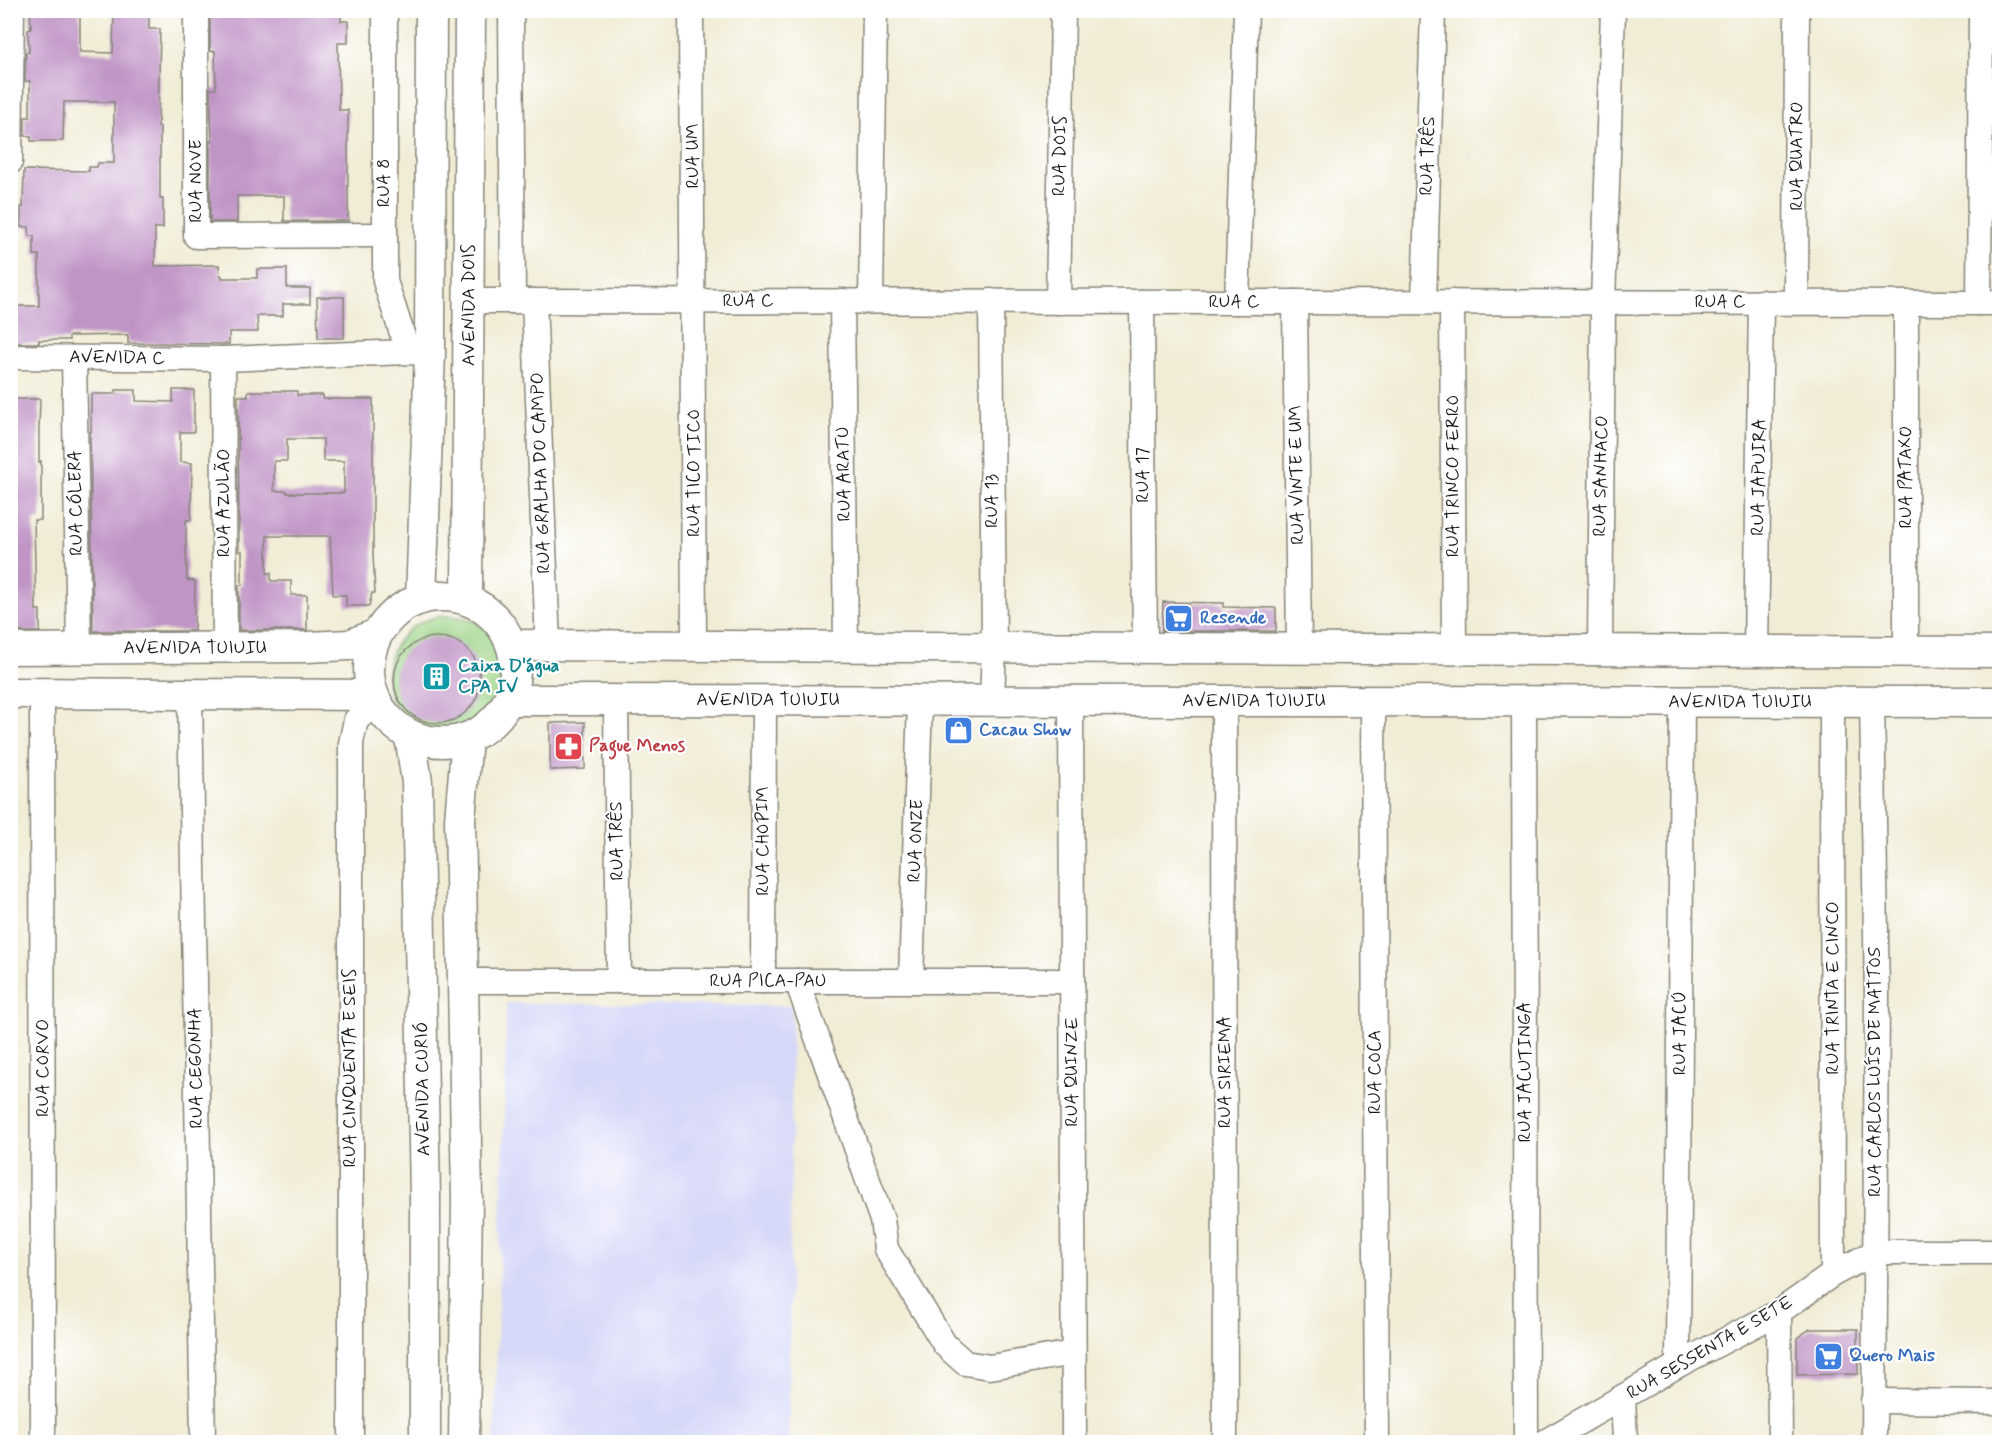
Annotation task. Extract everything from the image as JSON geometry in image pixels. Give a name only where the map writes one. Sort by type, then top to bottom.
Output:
[{"type":"main road","points":[[421,599],[419,353],[431,10]]},
{"type":"main road","name":"AVENIDA DOIS","points":[[467,600],[470,10]]},
{"type":"main road","points":[[444,596],[467,600],[486,610],[502,626],[512,645],[515,664],[514,682],[509,700],[484,730],[467,738],[448,743],[428,742],[410,736],[390,723],[374,699],[368,675],[369,654],[377,634],[388,619],[403,607],[421,599],[444,596]]},
{"type":"main road","name":"AVENIDA TUIUIU","points":[[10,649],[349,645],[377,634]]},
{"type":"main road","points":[[512,645],[2000,652]]},
{"type":"main road","points":[[10,693],[190,694],[374,699]]},
{"type":"main road","name":"AVENIDA TUIUIU","points":[[509,700],[2000,702]]},
{"type":"main road","name":"AVENIDA CURIÓ","points":[[410,736],[417,782],[425,1197],[425,1443]]},
{"type":"main road","points":[[464,1443],[467,1198],[460,819],[467,738]]},
{"type":"street","points":[[10,162],[12,10]]},
{"type":"street","name":"RUA NOVE","points":[[196,10],[196,236],[384,235]]},
{"type":"street","name":"RUA 8","points":[[385,10],[385,280],[419,353]]},
{"type":"street","points":[[511,10],[524,301]]},
{"type":"street","name":"RUA UM","points":[[692,10],[694,301]]},
{"type":"street","points":[[871,301],[875,10]]},
{"type":"street","name":"RUA DOIS","points":[[1058,302],[1063,10]]},
{"type":"street","points":[[1237,302],[1246,10]]},
{"type":"street","name":"RUA TRÊS","points":[[1424,302],[1432,10]]},
{"type":"street","points":[[1603,302],[1613,10]]},
{"type":"street","name":"RUA QUATRO","points":[[1796,302],[1797,10]]},
{"type":"street","points":[[1981,10],[1989,303]]},
{"type":"street","name":"RUA C","points":[[469,301],[1989,303]]},
{"type":"street","name":"RUA GRALHA DO CAMPO","points":[[524,301],[548,645]]},
{"type":"street","name":"RUA TICO TICO","points":[[694,301],[694,646]]},
{"type":"street","name":"RUA ARATU","points":[[842,301],[846,647]]},
{"type":"street","name":"RUA 13","points":[[991,301],[992,701]]},
{"type":"street","name":"RUA 17","points":[[1142,302],[1145,648]]},
{"type":"street","name":"RUA VINTE E UM","points":[[1295,302],[1299,649]]},
{"type":"street","name":"RUA TRINCO FERRO","points":[[1452,302],[1454,650]]},
{"type":"street","name":"RUA SANHACO","points":[[1600,650],[1603,302]]},
{"type":"street","name":"RUA JAPUIRA","points":[[1756,651],[1761,302]]},
{"type":"street","name":"RUA PATAXO","points":[[1906,303],[1906,651]]},
{"type":"street","points":[[223,359],[419,353]]},
{"type":"street","name":"AVENIDA C","points":[[10,357],[223,359]]},
{"type":"street","name":"RUA CÓLERA","points":[[74,358],[79,648]]},
{"type":"street","name":"RUA AZULÃO","points":[[223,359],[225,648]]},
{"type":"street","name":"RUA CORVO","points":[[42,693],[43,1443]]},
{"type":"street","name":"RUA CEGONHA","points":[[190,694],[203,1443]]},
{"type":"street","name":"RUA CINQUENTA E SEIS","points":[[351,1443],[351,742],[356,720],[374,699]]},
{"type":"street","name":"RUA TRÊS","points":[[616,700],[619,981]]},
{"type":"street","name":"RUA CHOPIM","points":[[763,981],[764,700]]},
{"type":"street","name":"RUA ONZE","points":[[911,981],[920,701]]},
{"type":"street","name":"RUA QUINZE","points":[[1071,701],[1074,1443]]},
{"type":"street","name":"RUA SIRIEMA","points":[[1224,701],[1225,1443]]},
{"type":"street","name":"RUA COCA","points":[[1373,701],[1377,1443]]},
{"type":"street","name":"RUA JACUTINGA","points":[[1524,702],[1526,1443]]},
{"type":"street","name":"RUA JACÚ","points":[[1678,1365],[1682,702]]},
{"type":"street","name":"RUA TRINTA E CINCO","points":[[1832,702],[1833,1274]]},
{"type":"street","name":"RUA CARLOS LUÍS DE MATTOS","points":[[1872,702],[1877,996],[1874,1443]]},
{"type":"street","name":"RUA PICA-PAU","points":[[463,981],[1072,981]]},
{"type":"street","points":[[797,981],[882,1220],[886,1249],[945,1345],[965,1363],[990,1367],[1073,1353]]},
{"type":"street","points":[[1875,1252],[2000,1252]]},
{"type":"street","name":"RUA SESSENTA E SETE","points":[[1545,1443],[1678,1365],[1779,1312],[1833,1274],[1875,1252]]},
{"type":"street","points":[[1779,1312],[1780,1443]]},
{"type":"street","points":[[1623,1398],[1625,1443]]},
{"type":"street","points":[[1873,1401],[2000,1402]]},
{"type":"shaded area","points":[[506,1003],[792,1006],[789,1442],[494,1442]]},
{"type":"green space","points":[[448,616],[471,621],[491,634],[504,654],[509,677],[504,700],[491,720],[471,733],[448,738],[425,733],[405,720],[392,700],[387,677],[392,654],[405,634],[425,621]]},
{"type":"building","points":[[30,10],[80,10],[80,52],[113,53],[114,10],[149,10],[149,29],[160,29],[158,127],[160,127],[160,199],[163,199],[163,228],[155,228],[155,266],[219,265],[222,278],[257,278],[257,269],[287,269],[287,288],[310,288],[310,304],[283,304],[283,316],[257,316],[258,332],[229,332],[229,344],[128,343],[128,335],[69,336],[69,340],[10,343],[10,306],[39,306],[39,255],[34,255],[34,236],[29,236],[29,227],[21,227],[24,170],[89,171],[89,167],[97,167],[98,163],[114,163],[114,102],[64,102],[63,141],[31,141],[31,136],[25,136],[25,117],[30,117],[30,81],[25,81],[26,52],[29,52],[28,30],[31,29]]},
{"type":"building","points":[[210,10],[341,10],[341,21],[348,21],[348,43],[338,43],[339,110],[348,110],[348,221],[284,221],[284,196],[237,196],[237,222],[210,222],[210,141],[212,141],[210,89],[216,89],[215,51],[210,51]]},
{"type":"building","points":[[317,297],[344,297],[344,338],[318,338]]},
{"type":"building","points":[[116,390],[136,390],[136,401],[173,402],[173,390],[194,390],[194,432],[180,432],[180,462],[192,463],[191,520],[186,520],[186,551],[187,580],[195,581],[194,631],[93,631],[91,394],[116,394]]},
{"type":"building","points":[[248,391],[297,391],[297,395],[323,395],[323,399],[373,399],[375,593],[372,593],[369,606],[346,606],[346,595],[333,595],[330,536],[267,536],[267,573],[271,573],[271,581],[291,581],[291,595],[307,595],[307,630],[239,630],[242,551],[239,551],[238,396],[248,396]],"holes":[[[287,439],[323,439],[323,461],[344,461],[344,493],[274,491],[274,461],[287,461]]]},
{"type":"building","points":[[10,399],[40,399],[41,520],[34,520],[36,610],[40,610],[40,632],[10,632]]},
{"type":"building","points":[[1163,602],[1224,603],[1223,607],[1276,608],[1276,631],[1162,631]]},
{"type":"building","name":"Caixa D'água CPA IV","points":[[437,637],[453,641],[467,650],[476,664],[480,680],[476,696],[467,710],[453,719],[437,723],[421,719],[407,710],[398,696],[394,680],[398,664],[407,650],[421,641]]},
{"type":"building","name":"Pague Menos","points":[[585,722],[585,769],[550,770],[550,723]]},
{"type":"building","name":"Quero Mais","points":[[1810,1329],[1858,1329],[1858,1374],[1797,1375],[1797,1338]]},
{"type":"place","name":"Resende","points":[[1179,618]]},
{"type":"place","name":"Caixa D'água CPA IV","points":[[437,676]]},
{"type":"place","name":"Cacau Show","points":[[958,730]]},
{"type":"place","name":"Pague Menos","points":[[568,746]]},
{"type":"place","name":"Quero Mais","points":[[1828,1356]]}]
